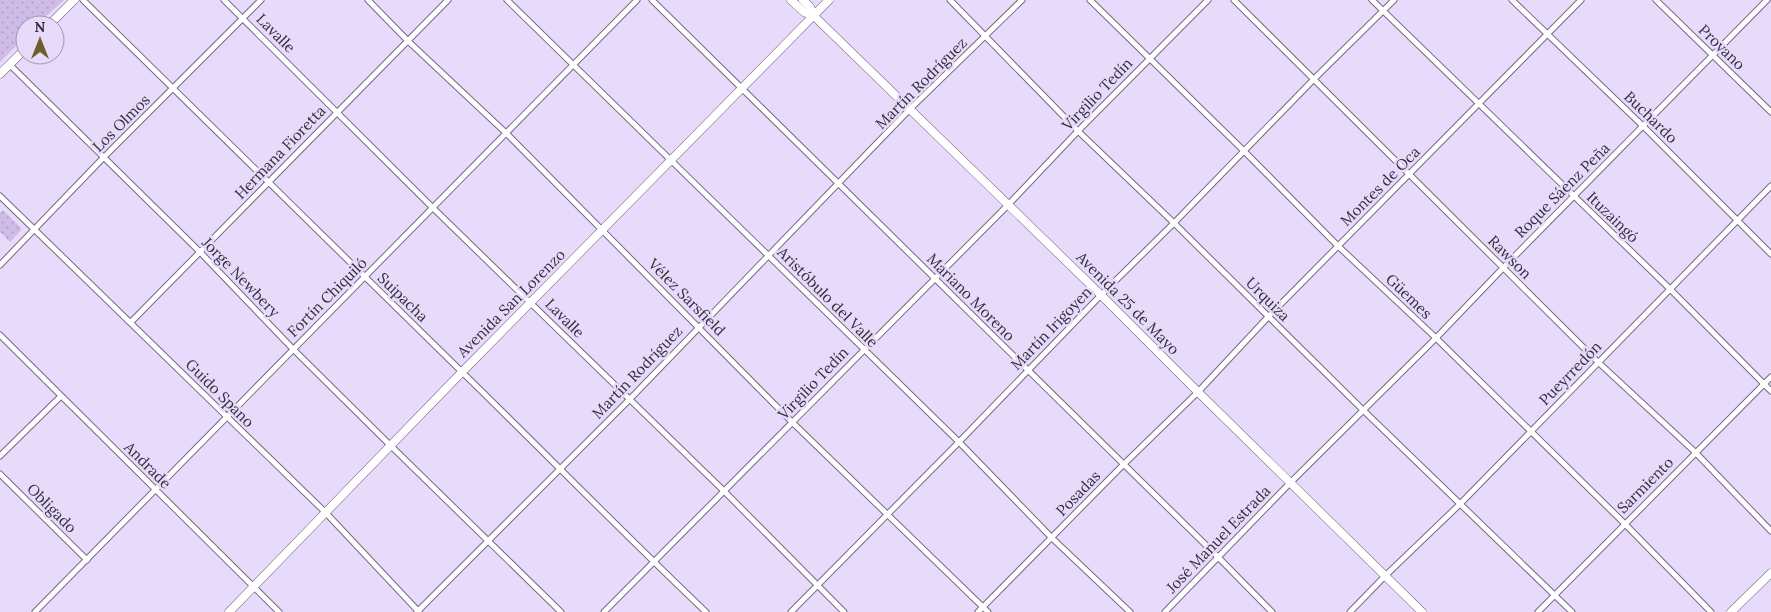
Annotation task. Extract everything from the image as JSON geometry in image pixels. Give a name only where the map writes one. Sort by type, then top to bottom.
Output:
[{"type":"main road","points":[[59,15],[74,0]]},
{"type":"main road","name":"Avenida 25 de Mayo","points":[[791,0],[804,12],[814,16]]},
{"type":"main road","name":"Avenida 25 de Mayo","points":[[803,0],[810,7],[814,16],[1101,295],[1422,612]]},
{"type":"main road","name":"Avenida San Lorenzo","points":[[229,612],[462,372],[830,0]]},
{"type":"main road","points":[[0,74],[15,58]]},
{"type":"main road","points":[[1731,612],[1771,573]]},
{"type":"street","name":"Suipacha","points":[[83,0],[268,184],[706,612]]},
{"type":"street","name":"Lavalle","points":[[224,0],[844,612]]},
{"type":"street","name":"Los Olmos","points":[[0,265],[36,230],[104,157],[261,0]]},
{"type":"street","name":"Vélez Sarsfield","points":[[368,0],[408,41],[506,133],[792,422],[988,612]]},
{"type":"street","name":"Hermana Fioretta","points":[[131,322],[448,0]]},
{"type":"street","name":"Aristóbulo del Valle","points":[[507,0],[959,442],[1052,538],[1130,612]]},
{"type":"street","name":"Fortín Chiquiló","points":[[35,612],[637,0]]},
{"type":"street","name":"Mariano Moreno","points":[[652,0],[1272,612]]},
{"type":"street","name":"Urquiza","points":[[950,0],[1078,131],[1174,223],[1268,318],[1572,612]]},
{"type":"street","name":"Martín Rodríguez","points":[[418,612],[559,468],[630,399],[699,326],[839,185],[910,109],[1022,0]]},
{"type":"street","name":"Güemes","points":[[1090,0],[1338,246],[1436,338],[1625,524],[1711,612]]},
{"type":"street","name":"Virgilio Tedín","points":[[604,612],[1008,205],[1078,131],[1208,0]]},
{"type":"street","name":"Rawson","points":[[1234,0],[1598,362],[1695,452],[1771,530]]},
{"type":"street","name":"Ituzaingó","points":[[1372,0],[1670,289],[1771,391]]},
{"type":"street","name":"Martín Irigoyen","points":[[791,612],[1101,295],[1394,0]]},
{"type":"street","name":"Buchardo","points":[[1512,0],[1644,127],[1771,254]]},
{"type":"street","name":"Montes de Oca","points":[[1198,392],[1338,246],[1581,0]]},
{"type":"street","name":"Provano","points":[[1656,0],[1771,112]]},
{"type":"street","name":"Roque Sáenz Peña","points":[[1290,483],[1436,338],[1767,0]]},
{"type":"street","name":"Jorge Newbery","points":[[9,64],[200,252],[293,349],[561,612]]},
{"type":"street","name":"Pueyrredón","points":[[1350,612],[1460,504],[1771,186]]},
{"type":"street","name":"Guido Spano","points":[[0,196],[326,513],[418,612]]},
{"type":"street","name":"Andrade","points":[[0,335],[279,612]]},
{"type":"street","name":"Sarmiento","points":[[1538,612],[1771,377]]},
{"type":"street","name":"Posadas","points":[[978,612],[1198,392]]},
{"type":"street","points":[[0,456],[61,396]]},
{"type":"street","name":"Obligado","points":[[0,474],[87,560]]},
{"type":"street","name":"José Manuel Estrada","points":[[1165,612],[1290,483]]},
{"type":"shaded area","points":[[0,0],[64,0],[47,15],[15,15],[15,47],[0,62]]},
{"type":"shaded area","points":[[3,210],[21,230],[10,242],[0,232],[0,213]]}]
